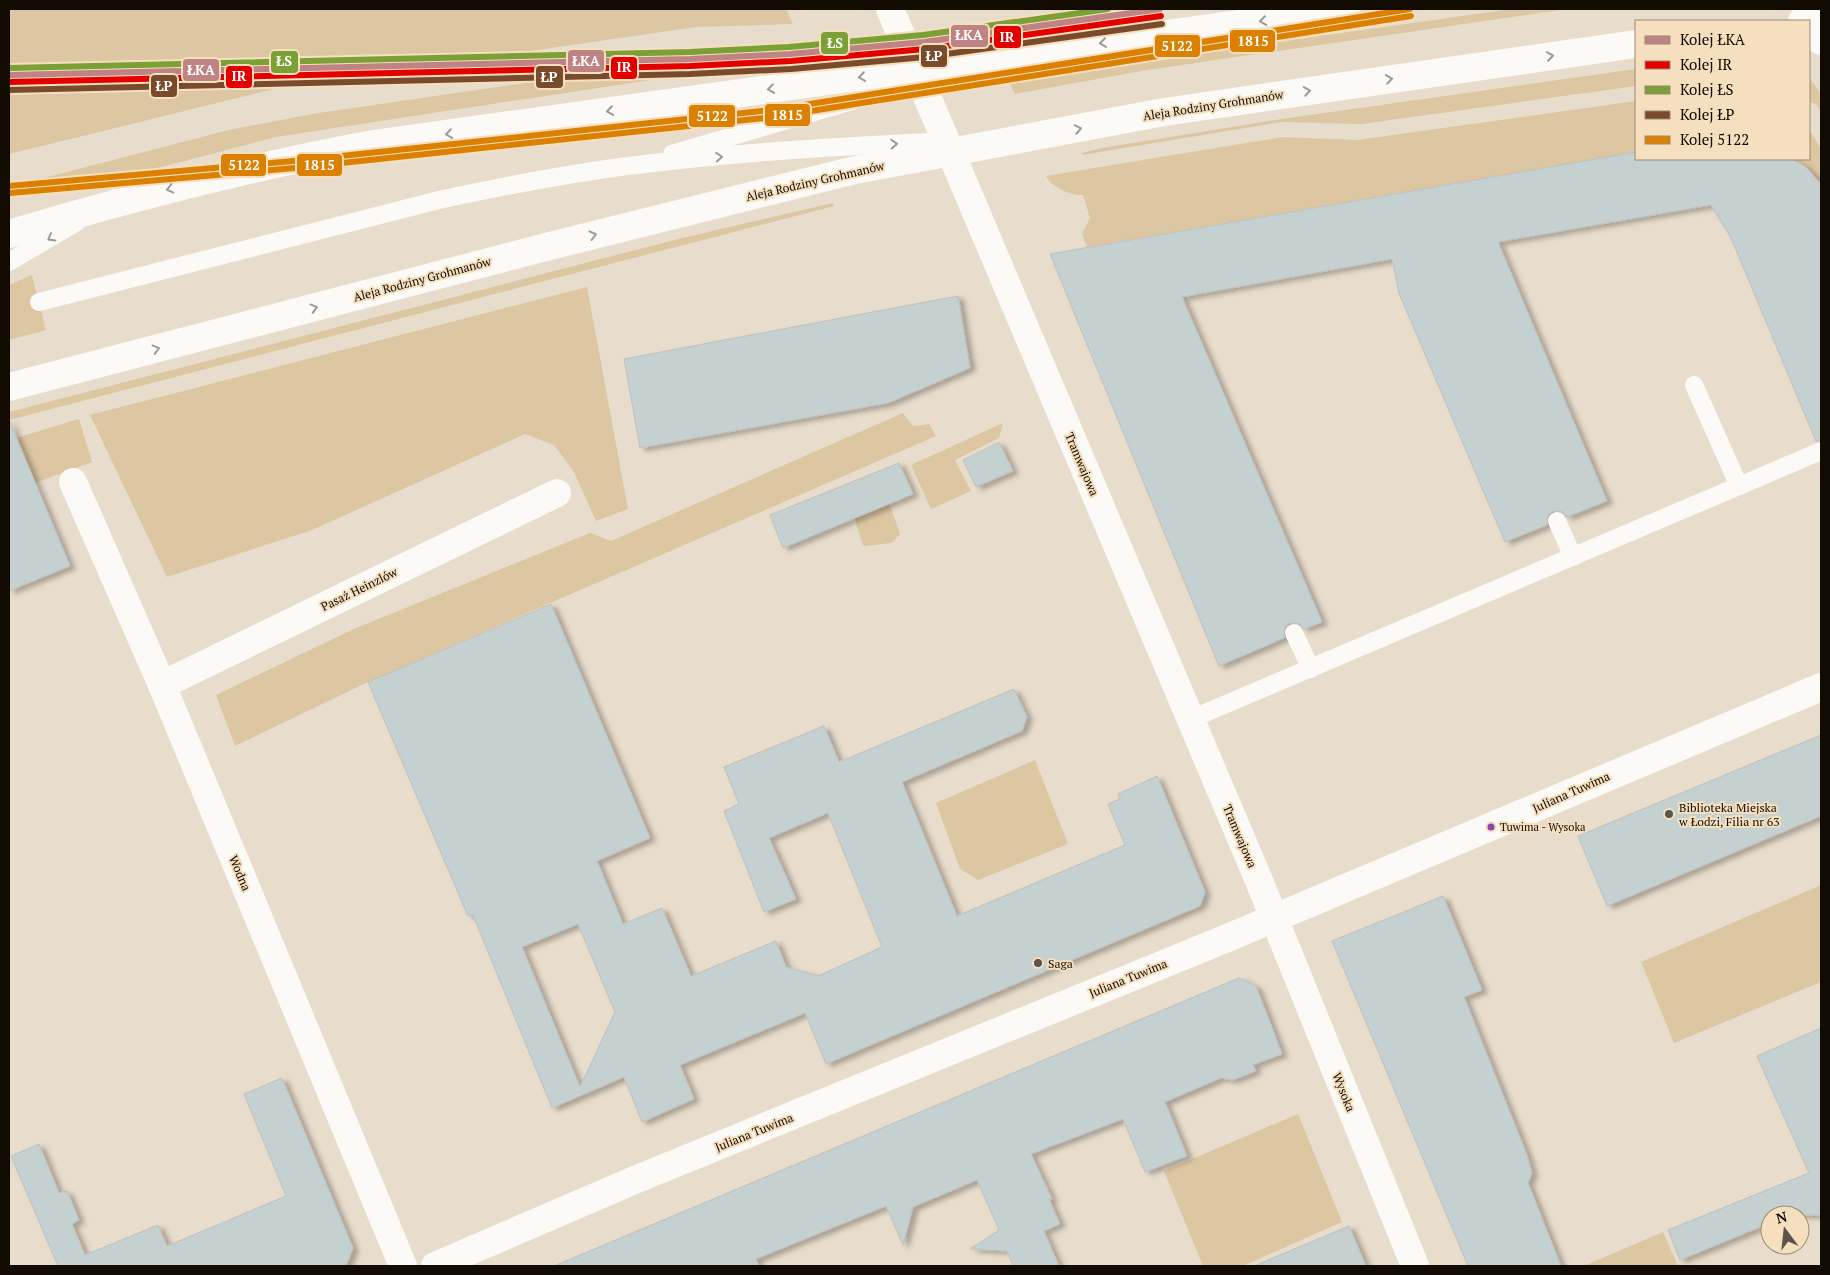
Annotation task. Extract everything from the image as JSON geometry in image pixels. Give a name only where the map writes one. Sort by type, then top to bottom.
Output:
[{"type":"street","name":"Tramwajowa","points":[[890,9],[1191,719],[1273,919]]},
{"type":"street","points":[[9,234],[108,205],[292,160],[373,144],[1346,9]]},
{"type":"street","name":"Aleja Rodziny Grohmanów","points":[[9,387],[536,250],[850,158],[1030,138],[1164,112],[1635,44]]},
{"type":"street","name":"Wodna","points":[[74,482],[162,685],[403,1266]]},
{"type":"street","name":"Pasaż Heinzlów","points":[[162,685],[557,493]]},
{"type":"street","name":"Juliana Tuwima","points":[[434,1266],[637,1179],[1273,919],[1821,687]]},
{"type":"street","name":"Wysoka","points":[[1273,919],[1415,1266]]},
{"type":"lane","points":[[636,165],[997,58]]},
{"type":"lane","points":[[39,302],[438,200],[499,187],[636,165],[850,158]]},
{"type":"lane","points":[[9,262],[108,205]]},
{"type":"lane","points":[[9,374],[109,361]]},
{"type":"lane","points":[[1694,385],[1739,486]]},
{"type":"lane","points":[[1191,719],[1821,452]]},
{"type":"lane","points":[[1556,521],[1573,557]]},
{"type":"lane","points":[[1294,633],[1310,669]]},
{"type":"shaded area","points":[[9,9],[786,9],[793,24],[696,27],[282,87],[9,154]]},
{"type":"shaded area","points":[[1063,9],[1174,9],[1032,29],[989,32],[988,30]]},
{"type":"shaded area","points":[[1512,9],[1567,9],[1147,70],[1015,94],[1008,80]]},
{"type":"shaded area","points":[[808,56],[276,137],[81,188],[9,193],[9,187],[229,130],[318,113],[697,58]]},
{"type":"shaded area","points":[[1635,69],[1635,86],[1362,124],[1281,122],[1082,155],[1082,153],[1102,148],[1282,119]]},
{"type":"shaded area","points":[[1810,78],[1821,94],[1821,112],[1816,104],[1810,102]]},
{"type":"shaded area","points":[[1635,101],[1635,152],[1087,247],[1082,234],[1090,218],[1083,195],[1062,190],[1052,184],[1046,176],[1282,137],[1357,140]]},
{"type":"shaded area","points":[[1810,131],[1821,149],[1821,184],[1806,167],[1794,160],[1810,160]]},
{"type":"shaded area","points":[[833,203],[834,206],[9,420],[9,412],[678,239]]},
{"type":"shaded area","points":[[32,275],[46,330],[9,340],[9,285]]},
{"type":"shaded area","points":[[587,287],[628,509],[596,521],[574,472],[554,445],[525,434],[312,530],[167,577],[90,415]]},
{"type":"shaded area","points":[[903,413],[913,426],[929,424],[936,436],[368,682],[235,746],[216,695],[356,628],[590,533],[611,541]]},
{"type":"shaded area","points":[[79,419],[92,462],[35,483],[21,446],[9,450],[9,440]]},
{"type":"shaded area","points":[[1003,423],[999,438],[955,460],[971,491],[931,509],[911,465]]},
{"type":"shaded area","points":[[880,477],[900,534],[892,543],[863,546],[847,493]]},
{"type":"shaded area","points":[[1035,760],[1068,844],[978,880],[960,869],[936,803]]},
{"type":"shaded area","points":[[1821,885],[1821,982],[1674,1043],[1641,962]]},
{"type":"shaded area","points":[[1298,1114],[1342,1222],[1243,1266],[1203,1266],[1164,1171]]},
{"type":"shaded area","points":[[1663,1232],[1678,1266],[1586,1266],[1586,1265]]},
{"type":"building","points":[[1635,152],[1635,160],[1794,160],[1806,167],[1821,184],[1821,441],[1816,441],[1731,238],[1711,205],[1498,242],[1607,501],[1567,517],[1563,512],[1553,511],[1548,515],[1547,525],[1505,542],[1399,293],[1392,259],[1182,297],[1322,622],[1304,629],[1300,624],[1290,623],[1285,627],[1284,638],[1219,666],[1050,254]]},
{"type":"building","points":[[958,296],[970,368],[888,403],[640,448],[624,359]]},
{"type":"building","points":[[9,420],[70,566],[9,591]]},
{"type":"building","points":[[999,442],[1013,471],[976,487],[963,460]]},
{"type":"building","points":[[899,463],[913,494],[783,548],[770,515]]},
{"type":"building","points":[[551,604],[650,838],[597,861],[623,924],[662,908],[691,976],[776,941],[786,967],[818,976],[882,947],[828,813],[769,838],[796,899],[764,912],[724,811],[739,804],[724,767],[824,726],[839,762],[1014,689],[1027,717],[1022,731],[902,782],[957,916],[1125,845],[1108,804],[1120,799],[1118,794],[1157,776],[1205,892],[1200,906],[826,1064],[805,1013],[680,1065],[694,1099],[642,1122],[624,1077],[552,1108],[473,915],[468,916],[368,682]],"holes":[[[578,924],[615,1012],[580,1087],[522,947]]]},
{"type":"building","points":[[1821,735],[1821,816],[1607,906],[1578,836]]},
{"type":"building","points":[[1443,896],[1482,990],[1464,997],[1527,1155],[1532,1173],[1528,1183],[1561,1266],[1468,1266],[1332,941]]},
{"type":"building","points":[[1239,978],[1256,986],[1282,1054],[1253,1065],[1256,1071],[1233,1080],[1221,1078],[1165,1102],[1187,1156],[1145,1172],[1123,1119],[1031,1154],[1052,1199],[1049,1199],[1060,1224],[1044,1231],[1059,1266],[1013,1266],[1007,1251],[970,1249],[999,1230],[977,1180],[913,1207],[903,1245],[886,1206],[756,1259],[759,1266],[554,1266]]},
{"type":"building","points":[[1821,1028],[1821,1215],[1810,1215],[1810,1205],[1760,1205],[1760,1227],[1680,1260],[1668,1230],[1809,1173],[1757,1056]]},
{"type":"building","points":[[282,1078],[353,1248],[346,1266],[58,1266],[11,1156],[39,1144],[59,1193],[67,1191],[79,1220],[72,1224],[85,1255],[158,1225],[167,1246],[286,1196],[244,1094]]},
{"type":"building","points":[[1349,1226],[1366,1266],[1254,1266]]},
{"type":"rail line","name":"ŁS","points":[[9,68],[690,52],[789,47],[923,35],[1108,9]]},
{"type":"rail line","name":"ŁKA","points":[[9,75],[690,59],[790,54],[924,42],[1160,9]]},
{"type":"rail line","name":"5122","points":[[9,186],[294,161],[772,110],[1410,9]]},
{"type":"rail line","name":"IR","points":[[9,82],[690,66],[791,61],[925,49],[1161,16]]},
{"type":"rail line","name":"ŁP","points":[[9,90],[690,74],[791,69],[925,57],[1162,24]]},
{"type":"transit line","name":"1815","points":[[10,193],[295,168],[773,117],[1411,16]]},
{"type":"place","name":"Biblioteka Miejska w Łodzi, Filia nr 63","points":[[1669,814]]},
{"type":"place","name":"Tuwima - Wysoka","points":[[1491,827]]},
{"type":"place","name":"Saga","points":[[1038,963]]}]
